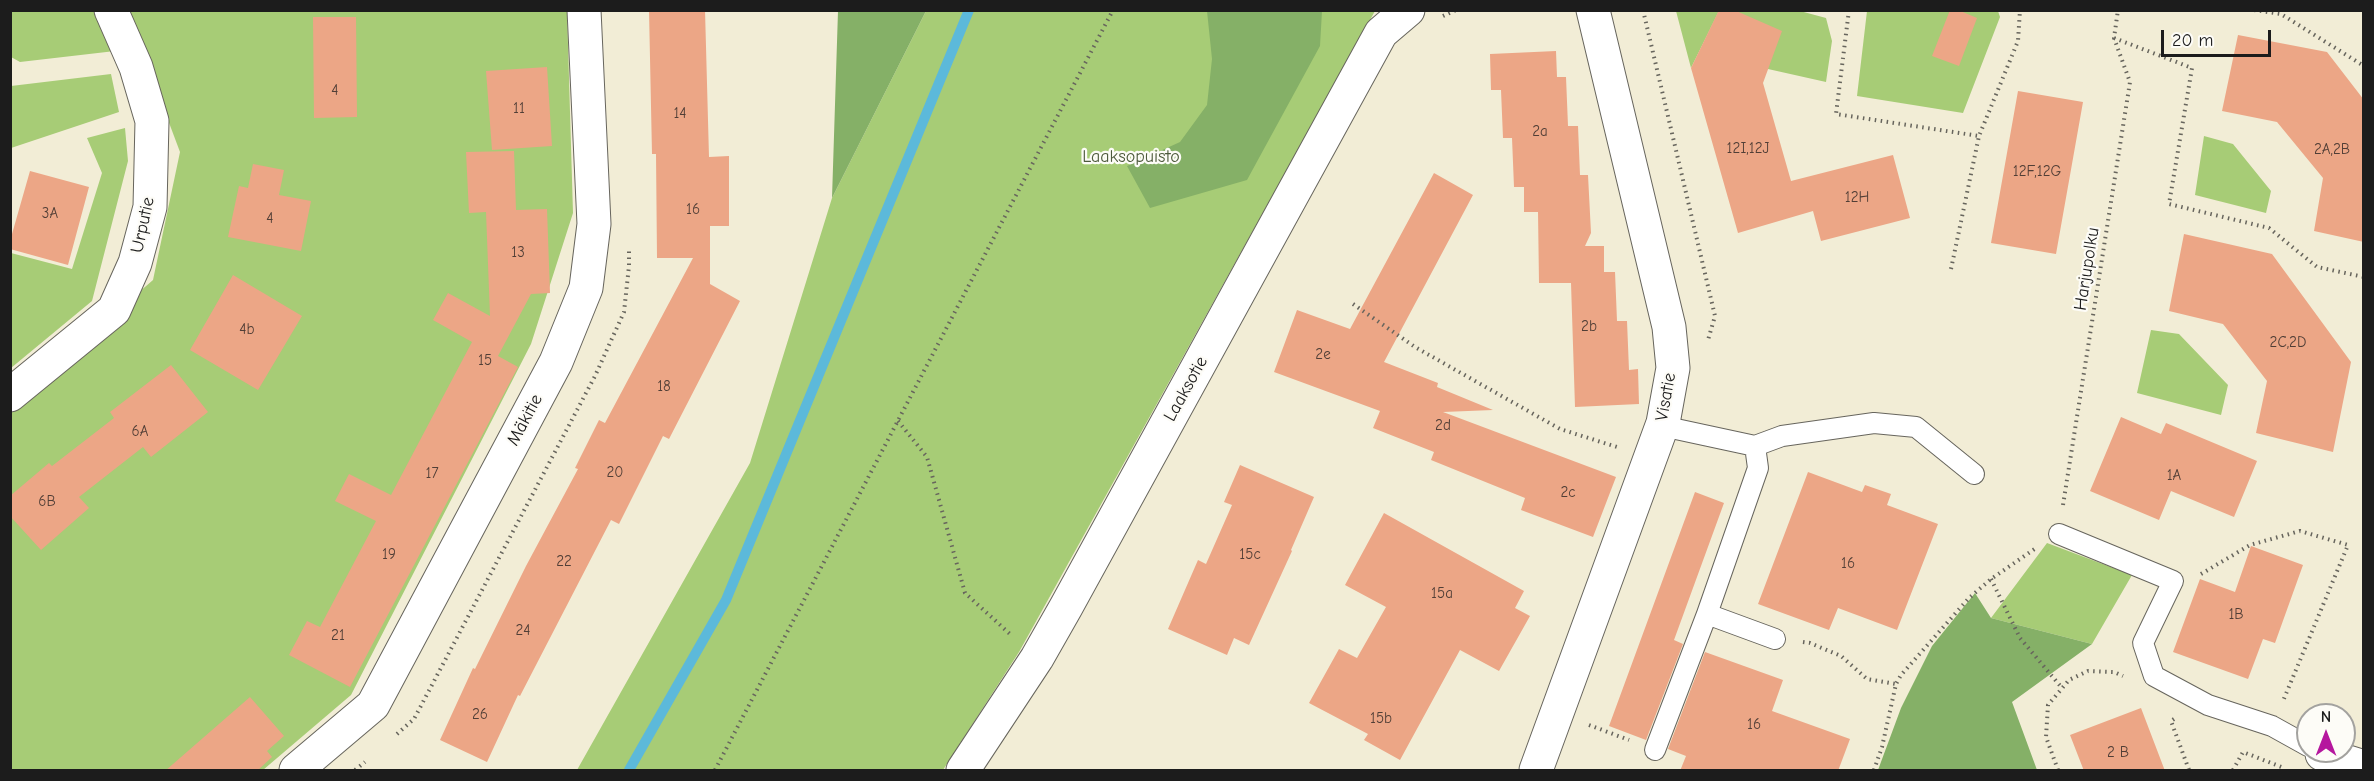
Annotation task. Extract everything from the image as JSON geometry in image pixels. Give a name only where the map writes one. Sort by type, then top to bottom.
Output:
[{"type":"street","name":"Urputie","points":[[10,394],[114,310],[135,263],[150,207],[152,121],[136,67],[111,10]]},
{"type":"street","name":"Mäkitie","points":[[296,771],[373,705],[556,362],[586,288],[594,224],[584,10]]},
{"type":"street","name":"Laaksotie","points":[[963,771],[1037,658],[1382,33],[1408,10]]},
{"type":"street","name":"Visatie","points":[[1536,771],[1662,426],[1673,369],[1669,327],[1593,10]]},
{"type":"lane","points":[[1662,426],[1755,446],[1782,436],[1874,423],[1916,427],[1974,474]]},
{"type":"lane","points":[[1655,750],[1707,614],[1758,468],[1755,446]]},
{"type":"lane","points":[[2058,534],[2173,581],[2143,643],[2154,676],[2208,705],[2272,726],[2296,739]]},
{"type":"lane","points":[[1707,614],[1775,639]]},
{"type":"path","points":[[715,771],[784,643],[1113,10]]},
{"type":"path","points":[[1849,10],[1836,114],[1979,136]]},
{"type":"path","points":[[1951,269],[1979,136],[2018,41],[2020,10]]},
{"type":"path","name":"Harjupolku","points":[[2058,534],[2130,82],[2115,38],[2118,10]]},
{"type":"path","points":[[2254,10],[2281,14],[2364,66]]},
{"type":"path","points":[[2115,38],[2192,68],[2169,204],[2269,228],[2317,267],[2364,277]]},
{"type":"path","points":[[1353,304],[1415,347],[1560,429],[1614,446],[1649,462]]},
{"type":"path","points":[[898,421],[927,457],[965,593],[1037,658]]},
{"type":"path","points":[[2173,581],[2187,582],[2250,545],[2300,531],[2348,545],[2272,726]]},
{"type":"path","points":[[1874,771],[1882,747],[1896,684],[1901,675],[1969,598],[1991,579],[2058,534]]},
{"type":"path","points":[[1991,579],[2020,638],[2062,688]]},
{"type":"path","points":[[1775,639],[1810,643],[1841,656],[1867,679],[1896,684]]},
{"type":"path","points":[[2058,771],[2046,737],[2048,705],[2069,680],[2088,671],[2114,672],[2132,680]]},
{"type":"path","points":[[2171,721],[2208,705]]},
{"type":"path","points":[[2163,712],[2171,721],[2189,771]]},
{"type":"path","points":[[1580,722],[1655,750]]},
{"type":"path","points":[[2233,771],[2243,752],[2290,771]]},
{"type":"green space","points":[[11,11],[567,11],[573,213],[531,344],[351,695],[263,770],[11,770],[11,403],[153,280],[180,152],[141,48],[20,62],[11,57]]},
{"type":"green space","points":[[838,11],[926,11],[832,198]]},
{"type":"green space","name":"Laaksopuisto","points":[[926,11],[1375,11],[1019,652],[943,770],[577,770],[750,463],[832,198]]},
{"type":"green space","points":[[1207,11],[1322,11],[1320,46],[1247,180],[1150,208],[1127,166],[1180,142],[1207,105],[1212,59]]},
{"type":"green space","points":[[1676,11],[1719,11],[1691,68]]},
{"type":"green space","points":[[1734,11],[1800,11],[1826,18],[1832,41],[1826,82],[1768,69]]},
{"type":"green space","points":[[1867,11],[1998,11],[2000,17],[1963,113],[1857,96]]},
{"type":"green space","points":[[111,74],[119,112],[11,148],[11,86]]},
{"type":"green space","points":[[125,128],[128,161],[92,301],[11,368],[11,253],[72,269],[102,173],[87,138]]},
{"type":"green space","points":[[2204,136],[2233,144],[2271,191],[2266,213],[2195,195]]},
{"type":"green space","points":[[2151,330],[2179,334],[2228,385],[2221,415],[2137,393]]},
{"type":"green space","points":[[2047,543],[2132,575],[2092,644],[1991,618]]},
{"type":"green space","points":[[1975,593],[1991,618],[2092,644],[2012,702],[2037,770],[1878,770],[1901,708],[1932,646]]},
{"type":"building","points":[[649,10],[705,10],[709,157],[729,156],[729,226],[710,226],[710,284],[740,301],[669,439],[663,436],[619,524],[611,520],[520,696],[518,695],[487,762],[440,740],[473,668],[475,669],[526,566],[578,469],[575,468],[599,420],[605,423],[693,258],[657,258],[656,154],[652,154]]},
{"type":"building","points":[[1719,10],[1734,10],[1782,31],[1763,83],[1791,181],[1893,155],[1910,218],[1821,241],[1813,211],[1738,233],[1691,68]]},
{"type":"building","points":[[1950,10],[1958,10],[1977,18],[1959,66],[1932,56]]},
{"type":"building","points":[[313,17],[356,17],[357,117],[314,118]]},
{"type":"building","points":[[2238,35],[2327,52],[2364,100],[2364,242],[2314,231],[2323,178],[2277,122],[2222,111]]},
{"type":"building","points":[[1556,51],[1557,77],[1566,77],[1568,126],[1578,126],[1580,175],[1588,175],[1591,233],[1585,246],[1604,246],[1604,272],[1615,272],[1617,321],[1627,321],[1629,370],[1638,369],[1639,404],[1575,407],[1571,283],[1539,283],[1538,212],[1524,212],[1524,187],[1514,187],[1512,138],[1503,138],[1501,90],[1491,90],[1490,54]]},
{"type":"building","points":[[547,67],[552,146],[492,150],[486,71]]},
{"type":"building","points":[[2018,91],[2083,102],[2056,254],[1991,243]]},
{"type":"building","points":[[514,151],[516,210],[547,209],[550,293],[531,294],[498,356],[518,367],[350,687],[289,655],[307,621],[320,627],[376,521],[335,501],[349,474],[391,495],[472,342],[433,320],[448,293],[490,316],[486,212],[469,213],[466,152]]},
{"type":"building","points":[[253,164],[284,170],[279,195],[311,201],[301,251],[228,237],[239,186],[248,188]]},
{"type":"building","points":[[30,171],[89,187],[68,265],[10,249],[10,241]]},
{"type":"building","points":[[1434,173],[1473,195],[1384,362],[1438,383],[1437,387],[1493,410],[1443,412],[1616,477],[1593,537],[1521,510],[1525,498],[1431,460],[1434,452],[1373,428],[1380,411],[1274,372],[1297,310],[1350,329]]},
{"type":"building","points":[[2184,234],[2272,254],[2351,362],[2333,452],[2256,433],[2267,381],[2223,324],[2169,311]]},
{"type":"building","points":[[233,275],[302,316],[258,390],[190,350]]},
{"type":"building","points":[[171,365],[208,412],[151,457],[143,447],[79,497],[89,508],[41,550],[10,516],[10,496],[49,463],[52,466],[114,418],[110,412]]},
{"type":"building","points":[[2121,417],[2161,434],[2166,423],[2257,461],[2234,517],[2171,491],[2159,520],[2090,491]]},
{"type":"building","points":[[1240,465],[1314,497],[1249,645],[1234,638],[1227,655],[1168,629],[1198,560],[1206,564],[1232,505],[1224,502]]},
{"type":"building","points":[[1808,472],[1862,492],[1865,485],[1891,494],[1887,505],[1938,524],[1897,630],[1838,608],[1829,630],[1758,604]]},
{"type":"building","points":[[1695,492],[1724,503],[1674,640],[1683,644],[1646,740],[1609,726]]},
{"type":"building","points":[[1384,513],[1524,591],[1515,608],[1530,616],[1499,671],[1460,650],[1400,760],[1364,740],[1368,734],[1309,703],[1339,649],[1357,658],[1386,607],[1345,585]]},
{"type":"building","points":[[2251,546],[2303,565],[2275,643],[2263,639],[2248,679],[2173,652],[2200,579],[2235,592]]},
{"type":"building","points":[[1705,652],[1783,680],[1772,711],[1850,739],[1838,771],[1680,771],[1686,756],[1668,749]]},
{"type":"building","points":[[250,697],[284,736],[267,751],[272,757],[257,771],[165,771]]},
{"type":"building","points":[[2141,708],[2165,771],[2084,771],[2070,735]]},
{"type":"waterway","points":[[629,770],[726,600],[969,10]]}]
